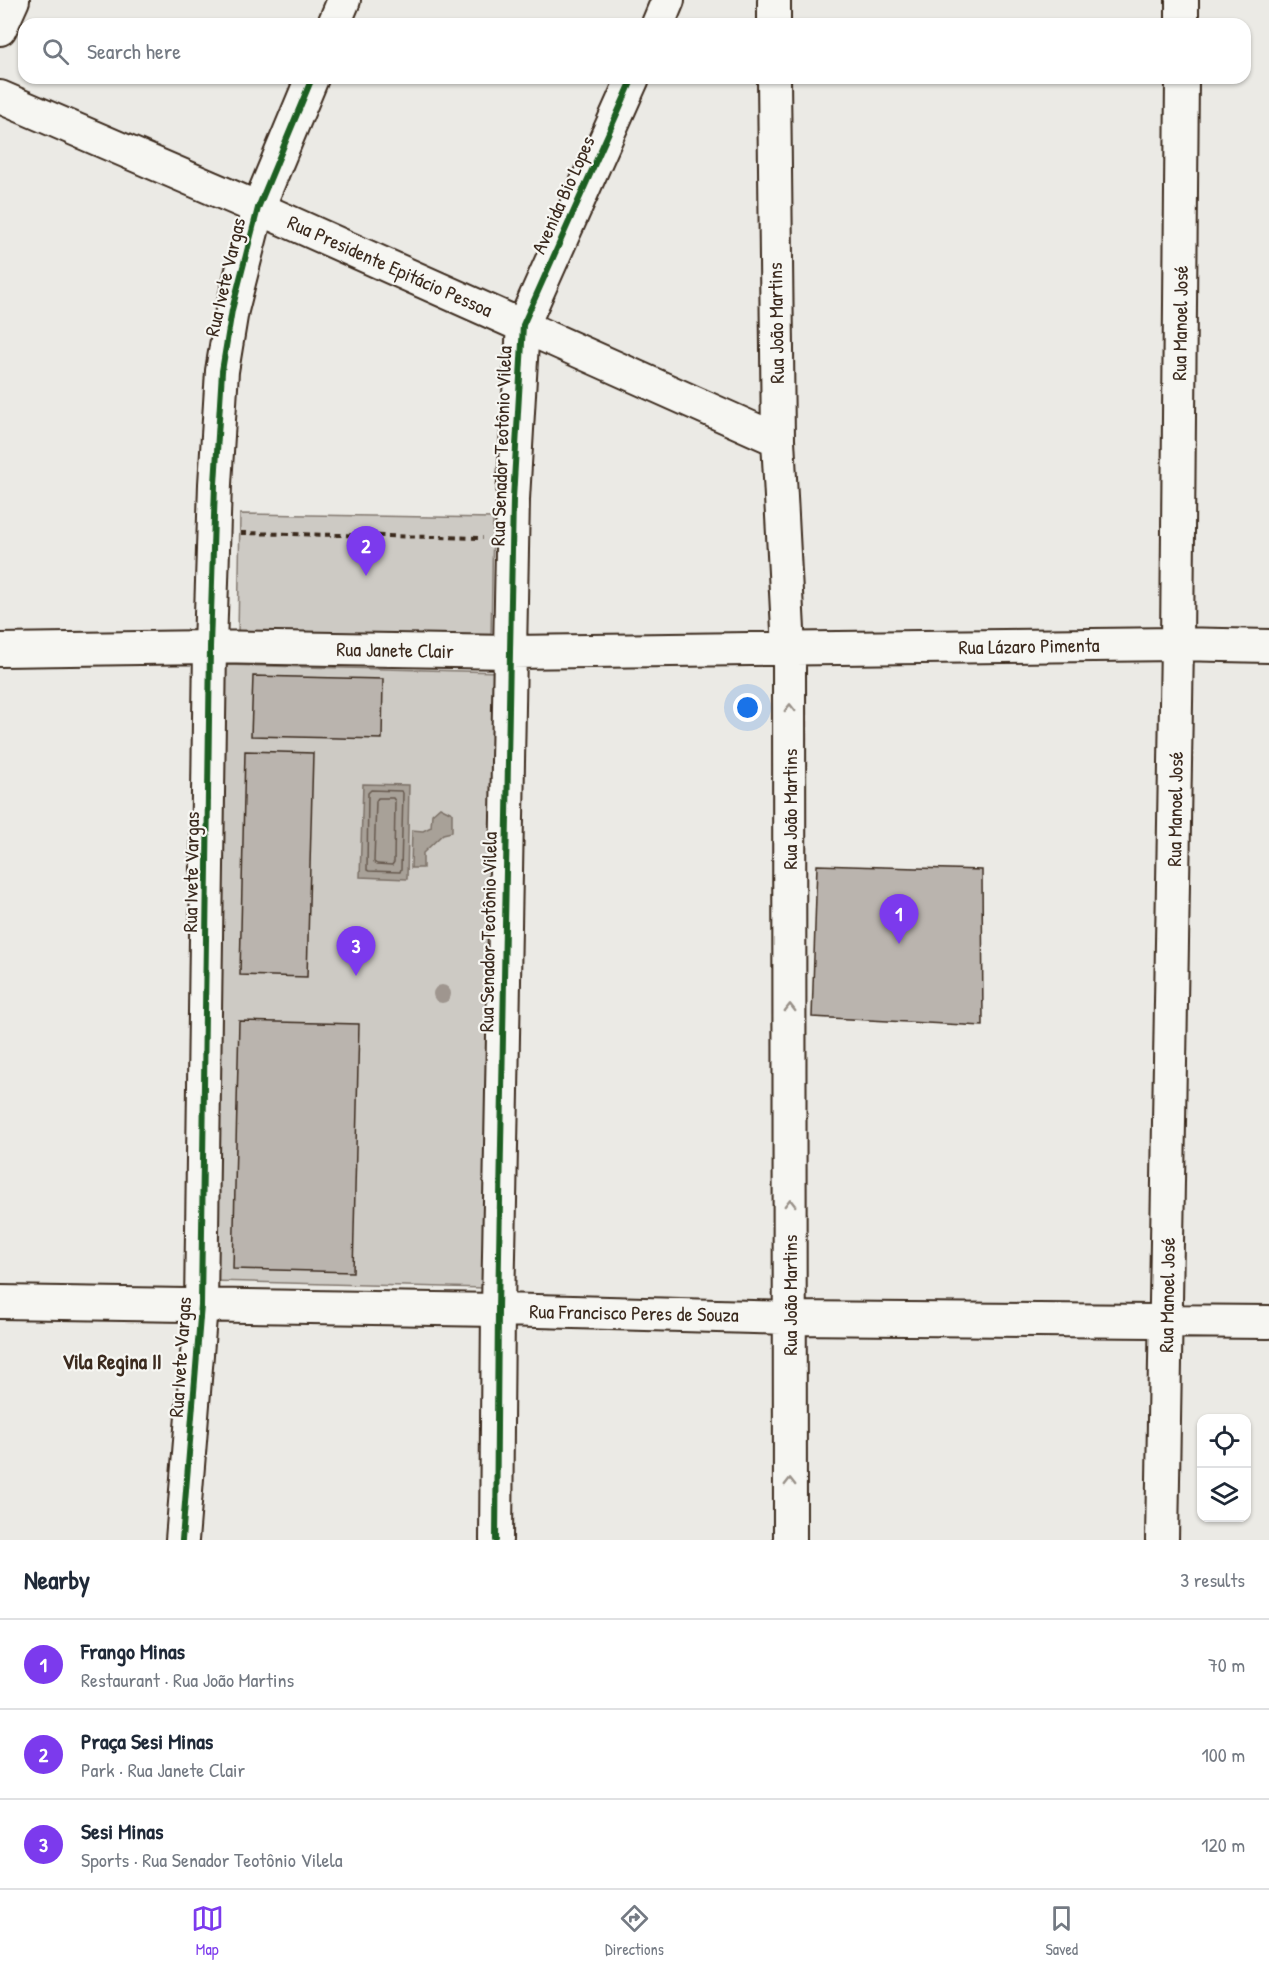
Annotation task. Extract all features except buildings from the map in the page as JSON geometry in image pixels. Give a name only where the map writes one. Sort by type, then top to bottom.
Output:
[{"type":"street","points":[[0,29],[13,0]]},
{"type":"street","points":[[336,18],[344,0]]},
{"type":"street","points":[[660,18],[668,0]]},
{"type":"street","points":[[774,0],[774,18]]},
{"type":"street","points":[[1182,0],[1182,18]]},
{"type":"street","name":"Rua Ivete Vargas","points":[[182,1540],[201,1305],[210,647],[222,371],[232,310],[258,207],[309,84]]},
{"type":"street","name":"Avenida Bio Lopes","points":[[523,325],[630,84]]},
{"type":"street","name":"Rua João Martins","points":[[774,84],[778,440],[789,649],[790,1540]]},
{"type":"street","name":"Rua Manoel José","points":[[1162,1540],[1177,644],[1182,84]]},
{"type":"street","name":"Rua Presidente Epitácio Pessoa","points":[[0,97],[258,207],[778,440]]},
{"type":"street","name":"Rua Senador Teotônio Vilela","points":[[496,1540],[513,499],[523,325]]},
{"type":"street","name":"Rua Lázaro Pimenta","points":[[789,649],[1177,644],[1269,646]]},
{"type":"street","name":"Rua Janete Clair","points":[[0,650],[210,647],[510,652],[789,649]]},
{"type":"street","name":"Rua Francisco Peres de Souza","points":[[0,1302],[498,1310],[790,1318],[1269,1322]]},
{"type":"path","points":[[214,533],[514,539]]},
{"type":"shaded area","points":[[240,514],[493,518],[491,639],[238,635]]},
{"type":"shaded area","points":[[226,665],[501,672],[485,1288],[211,1281]]},
{"type":"water","points":[[363,784],[409,785],[407,879],[360,877]]},
{"type":"water","points":[[440,807],[452,813],[452,832],[443,834],[423,853],[423,868],[411,868],[412,830],[423,831],[431,827],[432,814]]},
{"type":"cycle path","points":[[182,1540],[201,1305],[210,647],[215,484],[222,371],[232,310],[258,208],[310,84]]},
{"type":"cycle path","points":[[496,1540],[513,499],[523,325],[630,84]]},
{"type":"place","name":"Praça Sesi Minas","points":[[366,576]]},
{"type":"place","name":"Frango Minas","points":[[899,944]]},
{"type":"place","name":"Sesi Minas","points":[[356,976]]},
{"type":"district","name":"Vila Regina II","points":[[112,1362]]}]
